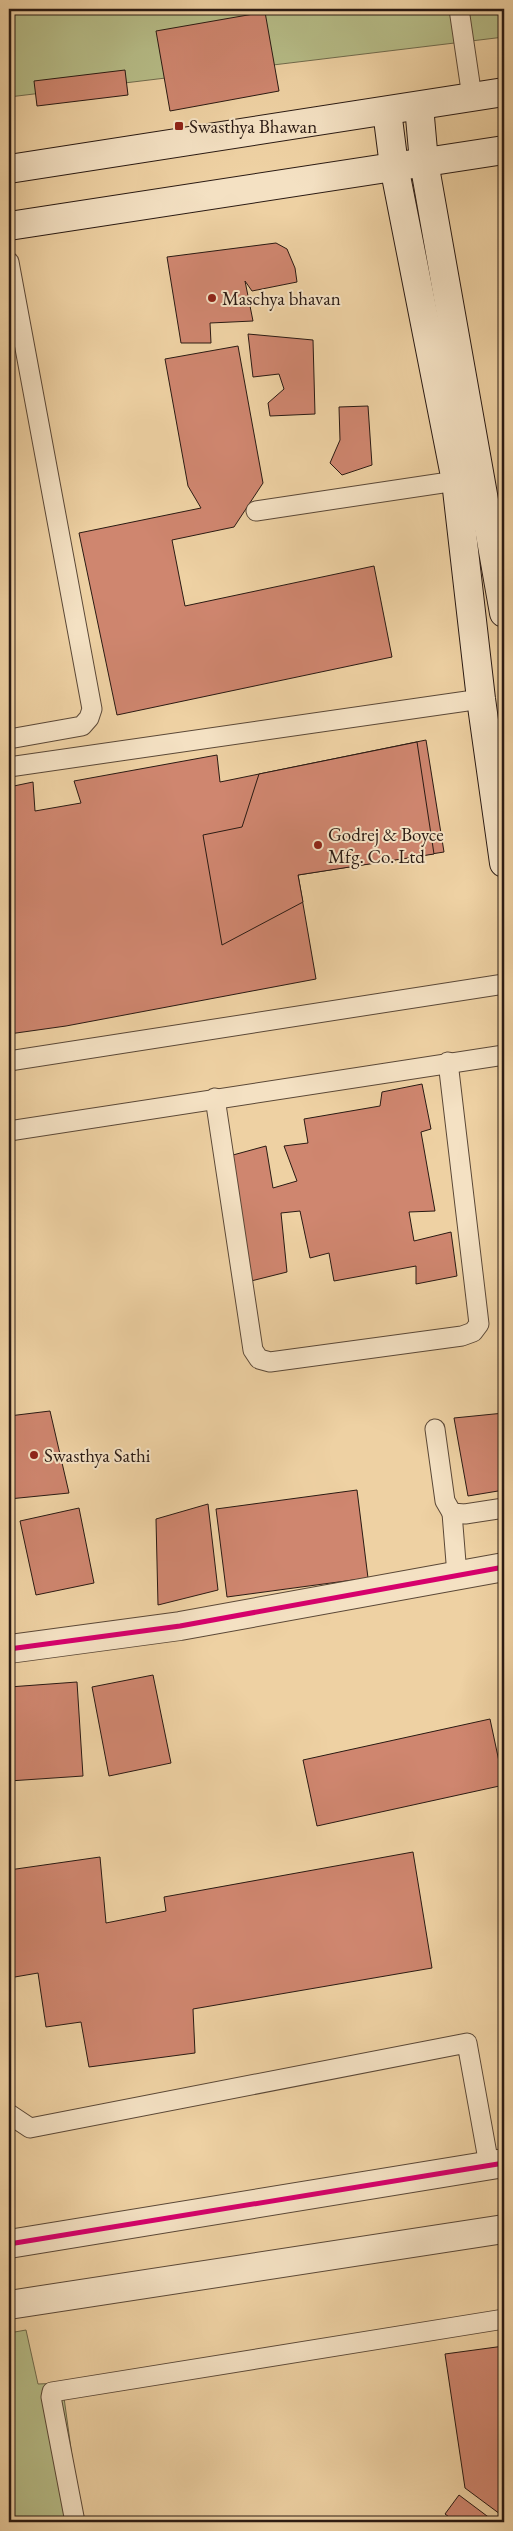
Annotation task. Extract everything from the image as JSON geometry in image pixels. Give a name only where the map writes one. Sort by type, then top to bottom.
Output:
[{"type":"main road","points":[[9,169],[504,92]]},
{"type":"main road","points":[[419,106],[424,162],[500,557],[504,614]]},
{"type":"main road","points":[[387,111],[394,166],[456,481],[481,699],[504,863]]},
{"type":"main road","points":[[9,226],[504,150]]},
{"type":"main road","points":[[9,1649],[180,1626],[504,1567]]},
{"type":"main road","points":[[9,2244],[497,2164]]},
{"type":"main road","points":[[9,2305],[504,2229]]},
{"type":"lane","points":[[459,9],[472,97]]},
{"type":"lane","points":[[9,262],[16,333],[92,709],[90,718],[82,726],[9,739]]},
{"type":"lane","points":[[256,511],[456,481]]},
{"type":"lane","points":[[9,766],[481,699]]},
{"type":"lane","points":[[9,1061],[504,984]]},
{"type":"lane","points":[[9,1131],[448,1062],[504,1055]]},
{"type":"lane","points":[[215,1098],[253,1350],[259,1358],[270,1362],[462,1336],[473,1332],[480,1324],[448,1062]]},
{"type":"lane","points":[[435,1429],[445,1501],[452,1513],[457,1575]]},
{"type":"lane","points":[[452,1513],[465,1514],[504,1508]]},
{"type":"lane","points":[[9,2114],[30,2128],[467,2043],[497,2164]]},
{"type":"lane","points":[[75,2522],[51,2397],[52,2392],[504,2319]]},
{"type":"green space","points":[[9,9],[504,9],[504,37],[9,97]]},
{"type":"green space","points":[[26,2330],[38,2384],[62,2383],[81,2522],[9,2522],[9,2333]]},
{"type":"building","points":[[265,12],[279,91],[170,111],[156,31]]},
{"type":"building","points":[[125,70],[128,95],[37,106],[34,81]]},
{"type":"building","name":"Maschya bhavan","points":[[276,243],[287,249],[295,268],[297,282],[252,291],[245,281],[253,321],[210,323],[211,343],[181,343],[167,257]]},
{"type":"building","points":[[248,334],[313,340],[315,414],[270,416],[268,403],[284,389],[279,374],[253,377]]},
{"type":"building","points":[[238,346],[263,483],[234,527],[172,540],[185,606],[374,566],[392,657],[117,715],[79,533],[201,508],[188,486],[165,359]]},
{"type":"building","points":[[368,406],[372,465],[342,475],[330,463],[340,440],[339,407]]},
{"type":"building","points":[[426,740],[444,852],[298,875],[316,979],[66,1026],[9,1034],[9,787],[33,782],[35,811],[81,803],[74,781],[217,755],[220,782]]},
{"type":"building","name":"Godrej & Boyce Mfg. Co. Ltd","points":[[417,742],[434,854],[298,875],[303,902],[222,945],[203,835],[242,827],[259,774]]},
{"type":"building","points":[[422,1084],[431,1129],[421,1132],[435,1211],[409,1212],[414,1241],[451,1232],[457,1276],[416,1284],[416,1266],[334,1281],[329,1253],[310,1258],[300,1211],[281,1213],[287,1272],[251,1281],[233,1155],[266,1146],[273,1188],[297,1181],[284,1146],[308,1143],[304,1119],[380,1106],[382,1092]]},
{"type":"building","name":"Swasthya Sathi","points":[[50,1411],[69,1493],[9,1499],[9,1416]]},
{"type":"building","points":[[504,1413],[504,1490],[468,1496],[454,1418]]},
{"type":"building","points":[[357,1490],[368,1578],[227,1597],[216,1509]]},
{"type":"building","points":[[208,1504],[218,1590],[158,1605],[156,1519]]},
{"type":"building","points":[[79,1508],[94,1583],[36,1595],[20,1521]]},
{"type":"building","points":[[153,1675],[171,1763],[109,1776],[92,1687]]},
{"type":"building","points":[[77,1682],[83,1776],[9,1781],[9,1687]]},
{"type":"building","points":[[490,1719],[504,1785],[317,1826],[303,1760]]},
{"type":"building","points":[[413,1852],[432,1968],[193,2009],[195,2053],[89,2067],[81,2022],[46,2027],[38,1973],[9,1978],[9,1870],[100,1857],[106,1923],[166,1911],[164,1897]]},
{"type":"building","points":[[504,2346],[504,2409],[500,2410],[504,2435],[504,2517],[465,2488],[445,2354]]},
{"type":"building","points":[[459,2495],[495,2522],[456,2522],[445,2514]]},
{"type":"cycle path","points":[[9,1649],[180,1626],[504,1567]]},
{"type":"cycle path","points":[[9,2244],[504,2163]]},
{"type":"place","name":"Swasthya Bhawan","points":[[179,126]]},
{"type":"place","name":"Maschya bhavan","points":[[212,298]]},
{"type":"place","name":"Godrej & Boyce Mfg. Co. Ltd","points":[[318,845]]},
{"type":"place","name":"Swasthya Sathi","points":[[34,1455]]}]
